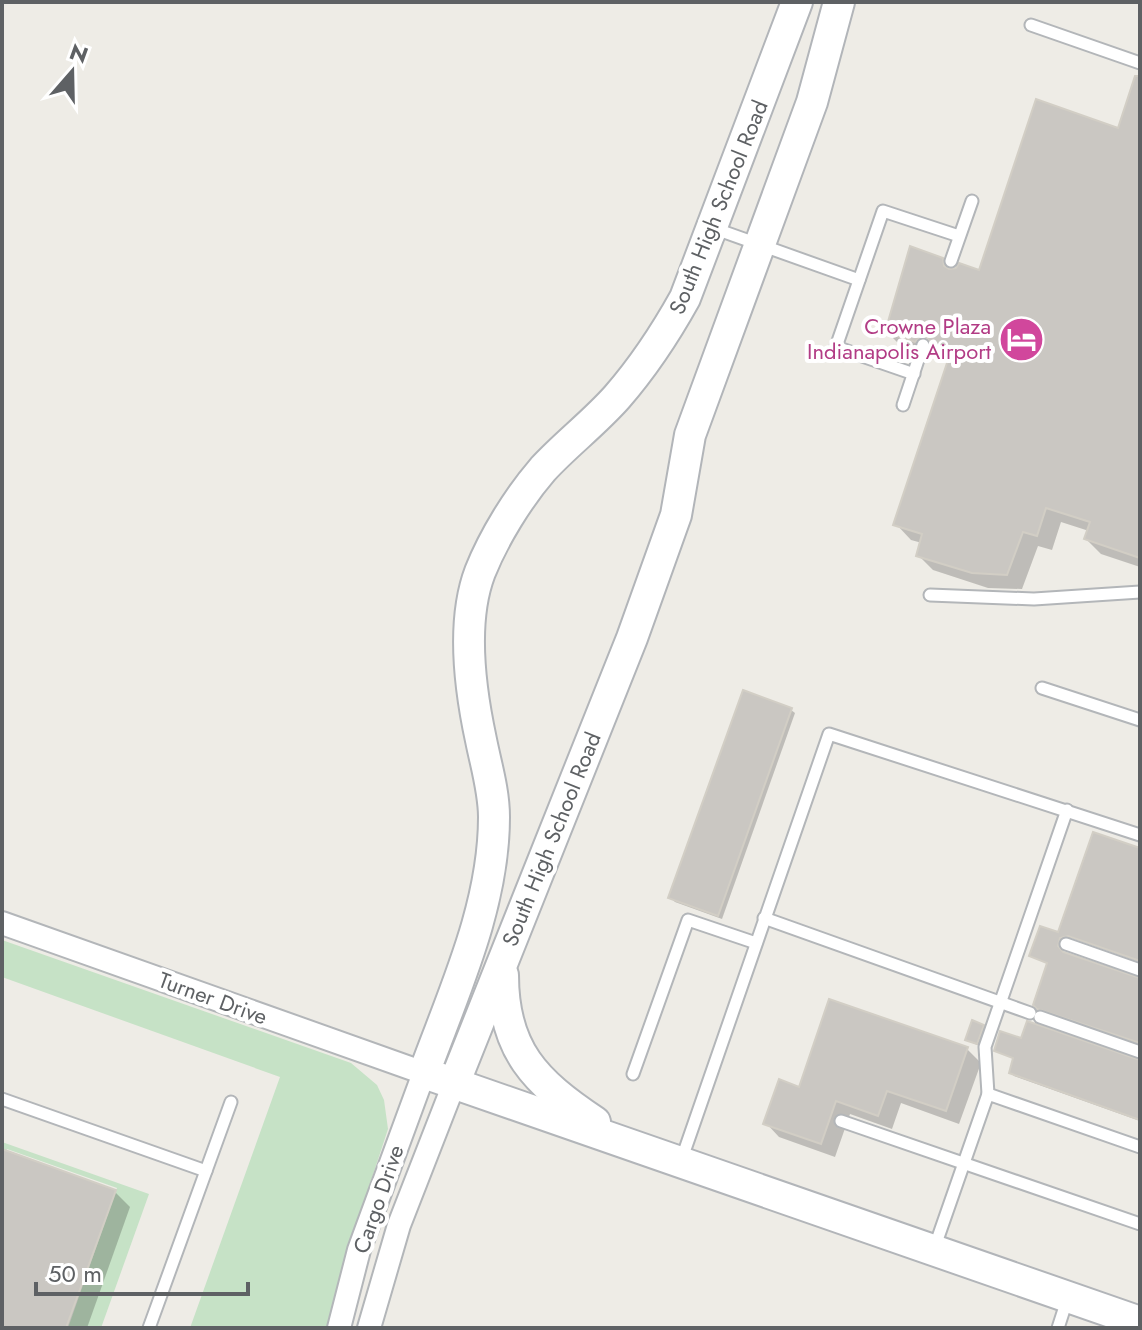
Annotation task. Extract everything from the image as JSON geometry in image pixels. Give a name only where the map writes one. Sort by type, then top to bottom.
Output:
[{"type":"street","name":"South High School Road","points":[[424,1073],[476,929],[486,890],[492,845],[493,802],[477,718],[469,649],[472,608],[480,573],[503,528],[543,470],[615,399],[661,342],[685,298],[713,228],[797,2]]},
{"type":"street","name":"South High School Road","points":[[454,1084],[637,624],[676,515],[690,435],[812,102],[839,2]]},
{"type":"street","points":[[812,102],[860,2]]},
{"type":"street","name":"Turner Drive","points":[[2,923],[424,1073]]},
{"type":"street","points":[[503,960],[503,999],[508,1026],[521,1056],[534,1073],[576,1110],[624,1141]]},
{"type":"street","points":[[424,1073],[1140,1322]]},
{"type":"street","name":"Cargo Drive","points":[[339,1328],[359,1250],[424,1073]]},
{"type":"street","name":"Cargo Drive","points":[[369,1328],[399,1225],[454,1084]]},
{"type":"lane","points":[[1031,25],[1140,63]]},
{"type":"lane","points":[[951,261],[972,201]]},
{"type":"lane","points":[[914,374],[836,347],[883,211],[959,236]]},
{"type":"lane","points":[[713,228],[859,280]]},
{"type":"lane","points":[[903,405],[923,345]]},
{"type":"lane","points":[[930,595],[1034,599],[1140,592]]},
{"type":"lane","points":[[1042,688],[1140,720]]},
{"type":"lane","points":[[681,1161],[829,734],[1140,835]]},
{"type":"lane","points":[[934,1249],[988,1094],[985,1047],[999,1003],[1031,932],[1067,810]]},
{"type":"lane","points":[[764,918],[1140,1052]]},
{"type":"lane","points":[[633,1074],[688,920],[756,943]]},
{"type":"lane","points":[[1066,944],[1140,970]]},
{"type":"lane","points":[[988,1094],[1140,1147]]},
{"type":"lane","points":[[2,1099],[206,1171]]},
{"type":"lane","points":[[149,1328],[231,1102]]},
{"type":"lane","points":[[841,1121],[1140,1224]]},
{"type":"lane","points":[[1058,1328],[1068,1296]]},
{"type":"green space","points":[[2,940],[351,1063],[377,1085],[384,1100],[388,1129],[346,1257],[327,1328],[190,1328],[280,1077],[2,977]]},
{"type":"green space","points":[[2,1142],[149,1194],[101,1328],[68,1328],[117,1188],[7,1149],[2,1161]]},
{"type":"building","name":"Crowne Plaza Indianapolis Airport","points":[[1135,76],[1140,76],[1140,558],[1084,539],[1090,522],[1046,508],[1037,536],[1023,532],[1007,575],[972,573],[916,556],[922,534],[893,525],[950,354],[931,348],[926,337],[915,342],[885,332],[910,246],[943,258],[944,266],[949,269],[956,268],[959,263],[979,270],[1036,99],[1118,128]]},
{"type":"building","points":[[743,690],[792,708],[718,916],[668,898]]},
{"type":"building","points":[[1093,832],[1140,848],[1140,961],[1068,936],[1060,938],[1058,946],[1063,952],[1140,978],[1140,1043],[1037,1009],[1033,1005],[1047,963],[1029,956],[1040,926],[1058,932]]},
{"type":"building","points":[[829,999],[968,1047],[946,1111],[887,1091],[878,1116],[836,1101],[821,1144],[763,1124],[779,1079],[799,1087]]},
{"type":"building","points":[[972,1020],[984,1025],[977,1044],[965,1040]]},
{"type":"building","points":[[1027,1021],[1140,1060],[1140,1120],[1009,1073],[1013,1058],[994,1051],[1000,1031],[1021,1038]]},
{"type":"building","points":[[2,1149],[116,1190],[66,1328],[2,1328]]},
{"type":"place","name":"Crowne Plaza Indianapolis Airport","points":[[1022,339]]}]
